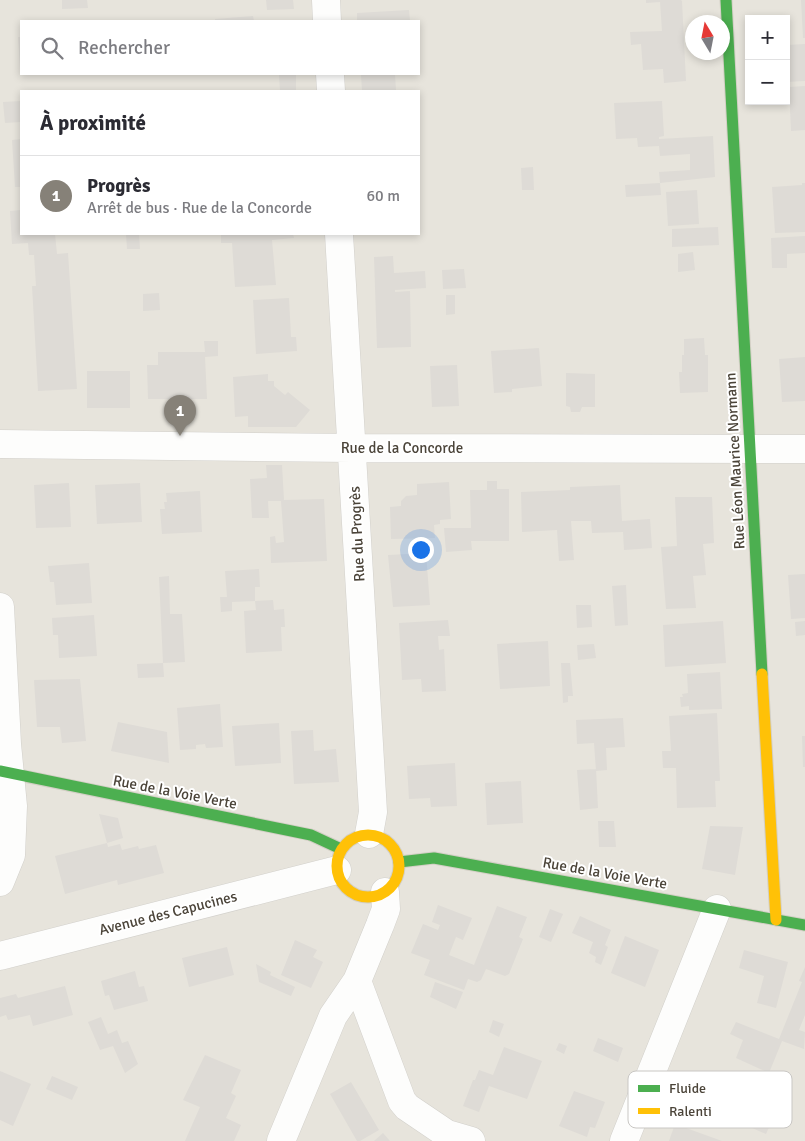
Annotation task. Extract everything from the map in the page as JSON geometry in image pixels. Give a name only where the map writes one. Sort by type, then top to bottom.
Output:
[{"type":"street","points":[[326,0],[327,20]]},
{"type":"street","name":"Rue Léon Maurice Normann","points":[[726,0],[776,920]]},
{"type":"street","points":[[330,75],[331,90]]},
{"type":"street","name":"Rue du Progrès","points":[[339,235],[373,812],[369,834]]},
{"type":"street","name":"Rue de la Concorde","points":[[0,444],[352,448],[805,449]]},
{"type":"street","points":[[0,607],[7,744],[5,773],[13,806],[11,856],[0,882]]},
{"type":"street","name":"Rue de la Voie Verte","points":[[5,773],[311,835],[339,859]]},
{"type":"street","points":[[369,834],[383,838],[394,848],[399,862],[398,873],[394,884],[385,892],[373,896],[360,896],[349,890],[341,881],[339,859],[353,838],[369,834]]},
{"type":"street","name":"Rue de la Voie Verte","points":[[399,862],[434,858],[805,925]]},
{"type":"street","name":"Avenue des Capucines","points":[[0,956],[339,859]]},
{"type":"street","points":[[281,1141],[333,1016],[357,981],[386,910],[385,892]]},
{"type":"street","points":[[652,1071],[717,909]]},
{"type":"street","points":[[357,981],[402,1101],[407,1107],[447,1134],[472,1141]]},
{"type":"street","points":[[624,1141],[629,1128]]},
{"type":"shaded area","points":[[0,0],[805,0],[805,1141],[0,1141]]},
{"type":"building","points":[[62,0],[87,0],[88,8],[62,9]]},
{"type":"building","points":[[266,0],[293,0],[294,9],[267,10]]},
{"type":"building","points":[[646,0],[682,1],[686,81],[664,83],[663,69],[643,70],[641,44],[631,45],[630,32],[662,31],[660,2],[646,3]]},
{"type":"building","points":[[801,0],[805,0],[805,38],[803,38]]},
{"type":"building","points":[[409,10],[410,20],[357,20],[357,13]]},
{"type":"building","points":[[253,16],[254,20],[215,20]]},
{"type":"building","points":[[18,37],[20,37],[20,67]]},
{"type":"building","points":[[805,44],[805,81],[790,82],[790,45]]},
{"type":"building","points":[[279,75],[296,75],[296,90],[280,90]]},
{"type":"building","points":[[361,75],[395,75],[396,90],[362,90]]},
{"type":"building","points":[[805,86],[805,130],[791,131],[790,87]]},
{"type":"building","points":[[20,101],[20,122],[5,123],[3,102]]},
{"type":"building","points":[[662,101],[664,136],[659,137],[659,139],[713,136],[715,177],[660,183],[659,172],[690,170],[690,154],[660,156],[659,146],[638,147],[637,138],[616,139],[614,103]]},
{"type":"building","points":[[20,139],[20,187],[15,187],[12,140]]},
{"type":"building","points":[[533,167],[534,190],[522,190],[521,168]]},
{"type":"building","points":[[660,183],[661,195],[626,197],[625,185]]},
{"type":"building","points":[[802,183],[805,183],[805,232],[775,233],[772,187],[802,185]]},
{"type":"building","points":[[697,190],[699,224],[668,226],[666,192]]},
{"type":"building","points":[[20,210],[20,235],[55,235],[57,254],[68,253],[77,389],[38,391],[32,286],[36,286],[34,255],[29,255],[28,243],[12,244],[10,211]]},
{"type":"building","points":[[718,227],[719,245],[672,247],[672,229]]},
{"type":"building","points":[[126,235],[139,235],[140,249],[127,249]]},
{"type":"building","points":[[221,235],[293,235],[294,238],[272,240],[276,285],[235,287],[232,243],[221,243]]},
{"type":"building","points":[[805,236],[805,253],[787,254],[787,268],[772,268],[771,238]]},
{"type":"building","points":[[693,252],[695,270],[678,272],[678,254]]},
{"type":"building","points":[[393,256],[394,273],[425,271],[426,288],[395,290],[395,292],[410,291],[411,347],[377,348],[374,257]]},
{"type":"building","points":[[464,269],[466,288],[443,289],[442,270]]},
{"type":"building","points":[[159,293],[160,310],[143,311],[143,294]]},
{"type":"building","points":[[446,295],[455,295],[455,314],[446,315]]},
{"type":"building","points":[[289,298],[291,337],[296,337],[297,351],[256,354],[253,300]]},
{"type":"building","points":[[704,338],[705,355],[708,355],[708,392],[680,393],[679,372],[682,372],[684,339]]},
{"type":"building","points":[[204,341],[218,341],[218,356],[205,357],[207,399],[148,399],[147,365],[158,365],[158,352],[205,352]]},
{"type":"building","points":[[539,348],[542,386],[512,389],[512,392],[494,393],[491,351]]},
{"type":"building","points":[[805,357],[805,401],[782,402],[779,359]]},
{"type":"building","points":[[457,365],[459,406],[432,407],[430,366]]},
{"type":"building","points":[[87,371],[130,371],[130,408],[87,408]]},
{"type":"building","points":[[566,373],[595,374],[595,407],[582,407],[580,412],[571,412],[570,407],[566,406]]},
{"type":"building","points":[[268,374],[268,381],[274,381],[274,386],[285,395],[288,392],[310,410],[296,427],[248,427],[248,416],[235,417],[233,377]]},
{"type":"building","points":[[266,465],[282,465],[284,500],[324,499],[327,561],[271,563],[270,537],[275,536],[276,543],[284,542],[281,501],[268,501],[269,518],[252,518],[250,479],[267,478]]},
{"type":"building","points":[[487,481],[497,481],[497,489],[509,489],[509,541],[471,541],[472,550],[446,552],[444,528],[471,528],[470,490],[487,490]]},
{"type":"building","points":[[449,482],[451,519],[440,520],[440,524],[434,525],[435,538],[391,539],[390,507],[401,506],[401,501],[406,496],[417,495],[417,484]]},
{"type":"building","points":[[69,483],[71,527],[36,528],[34,485]]},
{"type":"building","points":[[140,483],[142,522],[97,524],[95,485]]},
{"type":"building","points":[[620,485],[622,521],[650,519],[652,548],[624,550],[623,532],[592,533],[591,521],[571,521],[574,560],[559,561],[557,530],[522,532],[521,492],[570,490],[570,487]]},
{"type":"building","points":[[200,491],[202,532],[162,534],[160,509],[165,509],[164,502],[167,502],[166,493]]},
{"type":"building","points":[[675,497],[712,497],[714,543],[703,544],[706,575],[693,576],[696,608],[666,609],[661,547],[677,546]]},
{"type":"building","points":[[426,553],[430,605],[393,607],[388,555]]},
{"type":"building","points":[[89,563],[92,603],[56,605],[54,582],[50,582],[48,566]]},
{"type":"building","points":[[259,569],[260,587],[255,587],[255,601],[232,602],[232,611],[221,612],[220,597],[227,597],[225,571]]},
{"type":"building","points":[[805,574],[805,618],[791,619],[788,575]]},
{"type":"building","points":[[169,576],[170,614],[182,614],[185,662],[163,663],[159,577]]},
{"type":"building","points":[[626,585],[628,625],[615,626],[612,586]]},
{"type":"building","points":[[273,600],[274,610],[284,609],[285,627],[281,627],[282,651],[246,653],[244,611],[256,610],[255,601]]},
{"type":"building","points":[[576,605],[591,605],[592,627],[577,628]]},
{"type":"building","points":[[94,615],[97,656],[59,658],[58,635],[53,635],[52,618]]},
{"type":"building","points":[[448,620],[450,636],[438,636],[439,650],[444,649],[446,691],[422,692],[421,679],[402,680],[399,623]]},
{"type":"building","points":[[723,621],[726,663],[665,667],[663,625]]},
{"type":"building","points":[[805,621],[805,635],[796,636],[795,622]]},
{"type":"building","points":[[548,641],[550,686],[500,689],[497,644]]},
{"type":"building","points":[[594,644],[596,658],[578,660],[577,645]]},
{"type":"building","points":[[163,663],[164,677],[138,678],[137,664]]},
{"type":"building","points":[[561,663],[570,663],[573,696],[568,696],[568,702],[563,703]]},
{"type":"building","points":[[720,672],[722,709],[689,710],[689,706],[681,707],[680,697],[683,697],[682,694],[688,693],[687,674]]},
{"type":"building","points":[[80,679],[86,741],[62,743],[60,727],[37,727],[34,680]]},
{"type":"building","points":[[220,704],[223,747],[206,748],[205,744],[196,745],[196,749],[180,750],[177,708]]},
{"type":"building","points":[[717,713],[720,781],[715,781],[716,807],[677,808],[676,768],[663,768],[662,751],[671,751],[669,716]]},
{"type":"building","points":[[623,718],[625,747],[606,748],[607,770],[596,771],[594,743],[577,744],[576,720]]},
{"type":"building","points":[[118,722],[167,732],[169,763],[111,751]]},
{"type":"building","points":[[279,723],[281,763],[235,766],[232,726]]},
{"type":"building","points":[[313,730],[314,751],[336,749],[339,782],[294,784],[291,731]]},
{"type":"building","points":[[802,736],[805,736],[805,767],[803,767]]},
{"type":"building","points":[[455,763],[457,806],[431,807],[430,798],[409,799],[407,766]]},
{"type":"building","points":[[596,769],[598,808],[580,810],[577,770]]},
{"type":"building","points":[[521,781],[523,823],[487,825],[485,783]]},
{"type":"building","points":[[99,814],[118,818],[123,838],[107,843]]},
{"type":"building","points":[[598,821],[614,821],[616,847],[599,847]]},
{"type":"building","points":[[710,826],[743,827],[735,875],[702,869]]},
{"type":"building","points":[[107,843],[108,847],[120,844],[122,850],[138,846],[139,849],[156,845],[164,873],[118,885],[117,880],[65,894],[55,856]]},
{"type":"building","points":[[438,905],[472,918],[463,940],[456,937],[449,955],[474,965],[497,906],[527,917],[519,937],[523,939],[509,974],[505,976],[486,969],[481,980],[477,982],[468,979],[464,990],[424,975],[430,960],[411,953],[423,924],[438,930],[440,925],[432,922]]},
{"type":"building","points":[[550,909],[563,914],[551,942],[539,937]]},
{"type":"building","points":[[580,916],[611,930],[605,945],[608,947],[601,965],[595,962],[596,957],[589,953],[593,942],[572,933]]},
{"type":"building","points":[[625,936],[659,950],[645,987],[611,973]]},
{"type":"building","points":[[295,940],[317,950],[313,957],[323,962],[311,988],[281,975]]},
{"type":"building","points":[[227,947],[234,975],[189,987],[182,958]]},
{"type":"building","points":[[744,950],[788,962],[776,1008],[757,1003],[764,976],[739,968]]},
{"type":"building","points":[[256,964],[271,972],[270,975],[295,987],[291,996],[259,982]]},
{"type":"building","points":[[805,967],[805,1015],[799,1030],[805,1032],[804,1049],[782,1041],[770,1071],[765,1071],[736,1058],[743,1040],[730,1034],[736,1022],[779,1039],[802,982],[799,981]]},
{"type":"building","points":[[135,971],[139,987],[144,986],[148,1001],[114,1010],[109,995],[105,996],[101,981]]},
{"type":"building","points":[[435,982],[463,992],[456,1009],[430,997]]},
{"type":"building","points":[[65,986],[73,1015],[33,1026],[30,1015],[8,1020],[6,1015],[0,1017],[0,998],[16,994],[18,998]]},
{"type":"building","points":[[101,1017],[108,1034],[117,1030],[122,1043],[128,1041],[138,1064],[125,1073],[113,1046],[100,1050],[88,1022]]},
{"type":"building","points":[[493,1020],[504,1024],[499,1037],[489,1032]]},
{"type":"building","points":[[598,1038],[623,1048],[618,1062],[593,1051]]},
{"type":"building","points":[[559,1043],[567,1046],[564,1054],[556,1050]]},
{"type":"building","points":[[504,1047],[542,1061],[527,1099],[489,1086],[479,1112],[463,1106],[479,1070],[493,1075]]},
{"type":"building","points":[[205,1055],[241,1070],[231,1093],[236,1096],[226,1118],[241,1125],[234,1141],[185,1141],[200,1107],[183,1100]]},
{"type":"building","points":[[0,1071],[31,1084],[13,1126],[0,1120]]},
{"type":"building","points":[[52,1076],[78,1087],[72,1100],[46,1089]]},
{"type":"building","points":[[351,1082],[379,1130],[360,1141],[357,1141],[330,1094]]},
{"type":"building","points":[[574,1091],[605,1102],[595,1128],[590,1127],[587,1137],[559,1126]]},
{"type":"building","points":[[674,1128],[686,1128],[722,1141],[669,1141]]},
{"type":"building","points":[[752,1128],[769,1128],[766,1134]]},
{"type":"building","points":[[383,1133],[390,1141],[374,1141]]},
{"type":"traffic: fast","points":[[726,0],[762,674]]},
{"type":"traffic: fast","points":[[0,771],[311,835],[341,849]]},
{"type":"traffic: fast","points":[[399,862],[434,858],[805,925]]},
{"type":"traffic: slow","points":[[762,674],[776,920]]},
{"type":"traffic: slow","points":[[368,835],[380,837],[390,844],[397,854],[399,866],[397,878],[390,888],[380,895],[368,897],[356,895],[346,888],[339,878],[337,866],[339,854],[346,844],[356,837],[368,835]]},
{"type":"place","name":"Progrès","points":[[180,436]]}]
